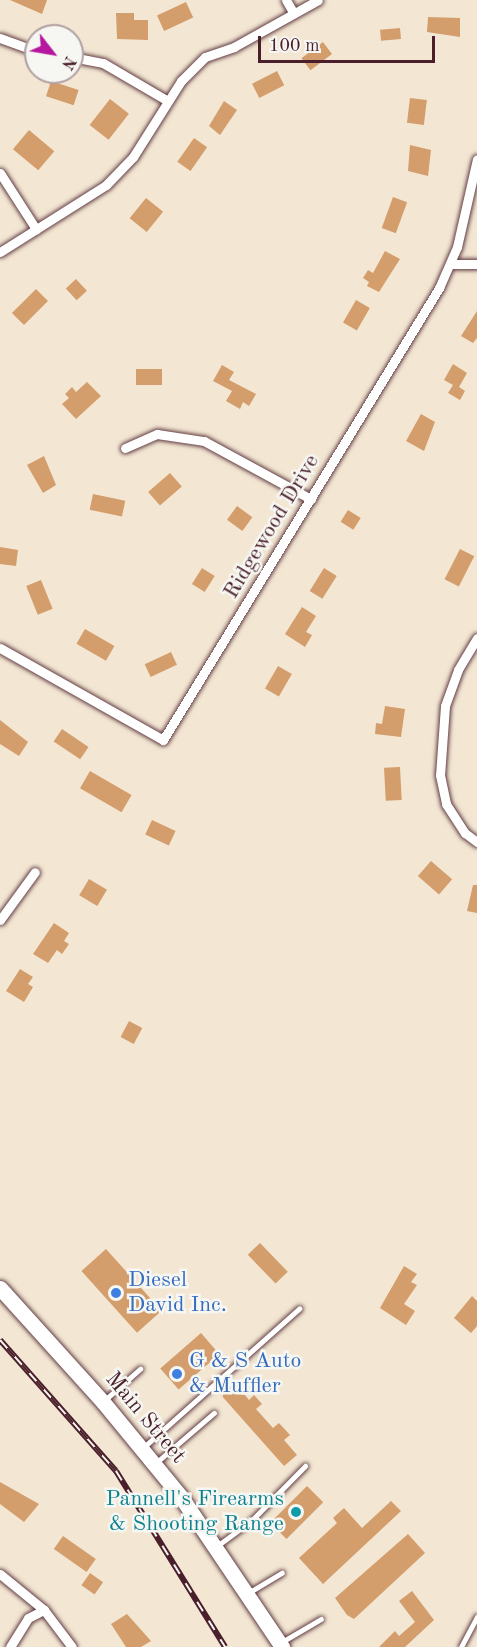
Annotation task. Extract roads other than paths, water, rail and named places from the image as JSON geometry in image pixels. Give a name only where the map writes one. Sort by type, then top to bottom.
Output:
[{"type":"main road","name":"Main Street","points":[[0,1288],[103,1402],[155,1464],[217,1546],[281,1645]]},
{"type":"street","points":[[286,0],[293,12]]},
{"type":"street","points":[[0,252],[106,185],[133,157],[181,81],[205,57],[234,47],[318,0]]},
{"type":"street","points":[[0,38],[24,47]]},
{"type":"street","points":[[84,59],[103,63],[168,101]]},
{"type":"street","name":"Ridgewood Drive","points":[[0,648],[163,740],[311,499],[451,264],[477,159]]},
{"type":"street","points":[[0,173],[36,229]]},
{"type":"street","points":[[451,264],[477,264]]},
{"type":"street","points":[[125,448],[157,434],[204,441],[311,499]]},
{"type":"street","points":[[477,638],[458,670],[445,706],[440,775],[446,804],[465,833],[477,842]]},
{"type":"street","points":[[0,920],[35,872]]},
{"type":"street","points":[[0,1574],[44,1610],[72,1647]]},
{"type":"street","points":[[10,1647],[28,1618],[44,1610]]},
{"type":"lane","points":[[142,1449],[299,1309]]},
{"type":"lane","points":[[103,1402],[140,1369]]},
{"type":"lane","points":[[155,1464],[214,1413]]},
{"type":"lane","points":[[217,1546],[251,1521],[305,1466]]},
{"type":"lane","points":[[248,1594],[282,1572]]},
{"type":"lane","points":[[461,1647],[477,1617]]},
{"type":"lane","points":[[281,1645],[321,1618]]},
{"type":"railway","points":[[0,1340],[116,1471],[225,1647]]},
{"type":"place","name":"Diesel David Inc.","points":[[116,1293]]},
{"type":"place","name":"G & S Auto & Muffler","points":[[177,1374]]},
{"type":"place","name":"Pannell's Firearms & Shooting Range","points":[[296,1512]]}]
